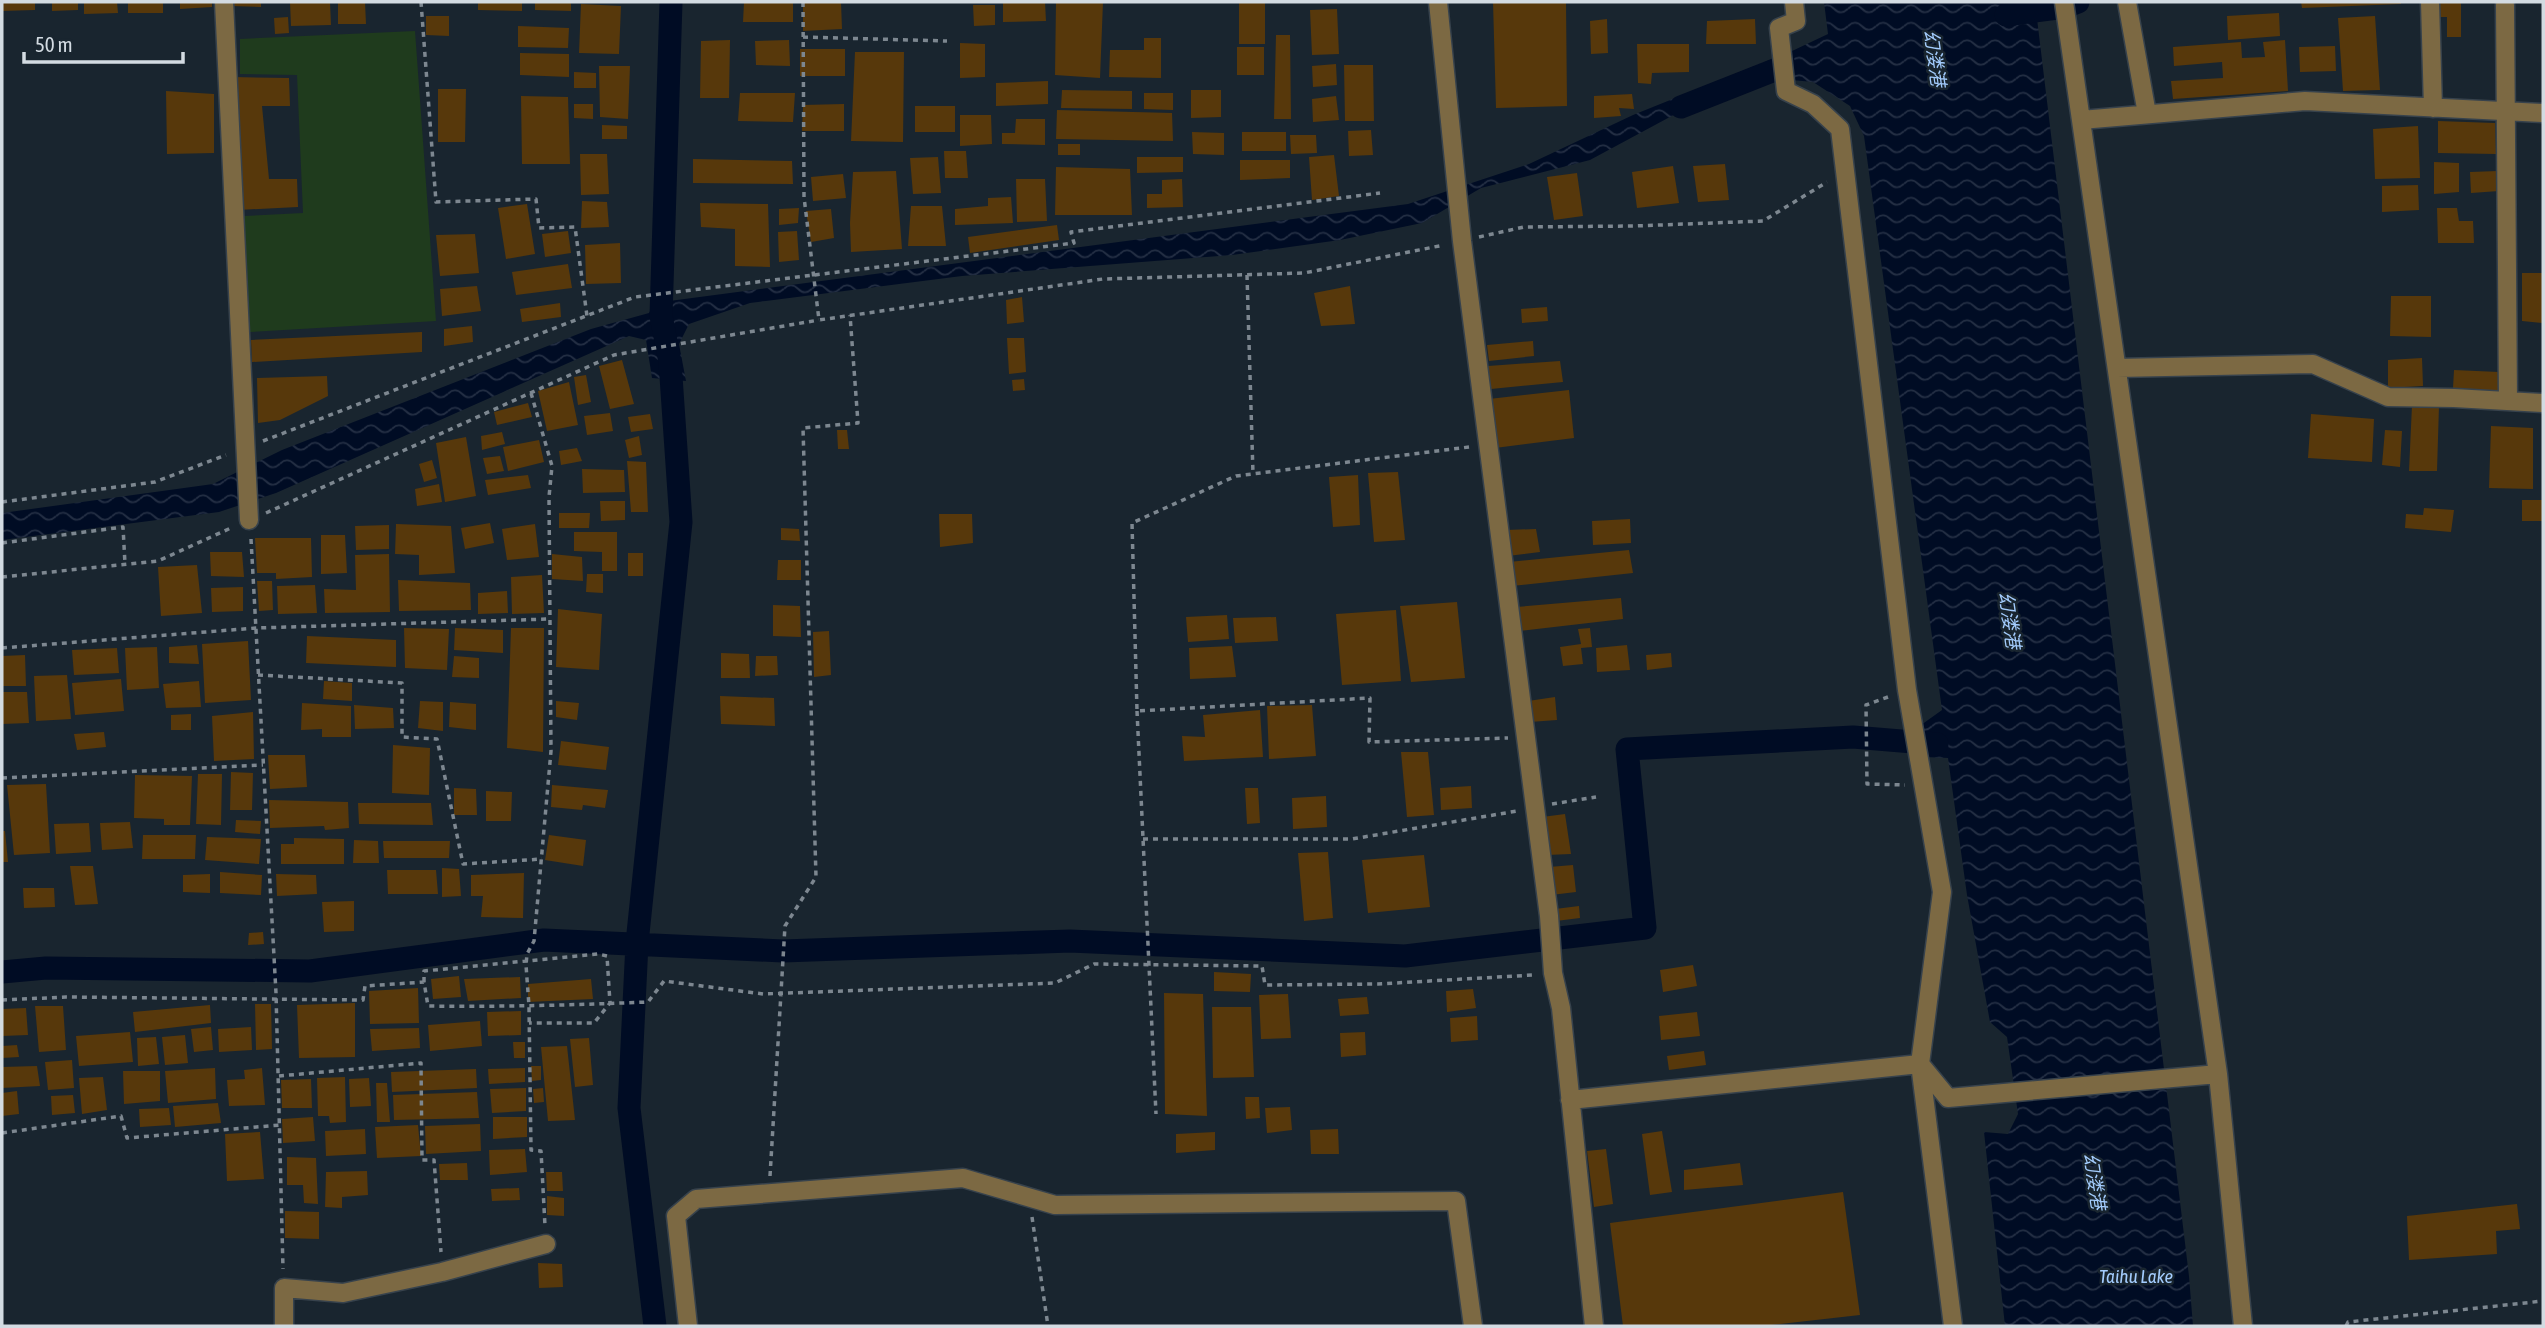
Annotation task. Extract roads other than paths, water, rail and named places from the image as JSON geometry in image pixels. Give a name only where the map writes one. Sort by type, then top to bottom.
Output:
[{"type":"street","points":[[224,2],[249,520]]},
{"type":"street","points":[[1438,2],[1456,194],[1549,916],[1553,974],[1561,1007],[1594,1326]]},
{"type":"street","points":[[1794,2],[1796,21],[1779,28],[1786,91],[1813,104],[1840,130],[1907,690],[1942,892],[1920,1064],[1952,1326]]},
{"type":"street","points":[[2064,2],[2218,1074],[2243,1326]]},
{"type":"street","points":[[2127,2],[2147,114]]},
{"type":"street","points":[[2430,2],[2434,108]]},
{"type":"street","points":[[2505,5],[2508,401]]},
{"type":"street","points":[[2081,120],[2305,101],[2543,113]]},
{"type":"street","points":[[2117,368],[2313,363],[2388,397],[2543,403]]},
{"type":"street","points":[[1570,1100],[1920,1064]]},
{"type":"street","points":[[1920,1064],[1948,1098],[2218,1074]]},
{"type":"street","points":[[688,1326],[676,1216],[696,1199],[963,1178],[1055,1205],[1456,1201],[1473,1326]]},
{"type":"street","points":[[284,1326],[284,1288],[343,1293],[442,1272],[546,1244]]},
{"type":"street","points":[[1587,1274],[1588,1326]]},
{"type":"water","points":[[1824,2],[2035,2],[2193,1326],[2005,1326],[1984,1132],[2008,1134],[2018,1114],[2007,1037],[1990,1022],[1967,895],[1948,758],[1925,757],[1921,725],[1942,710],[1864,136],[1850,106],[1813,82],[1746,76],[1590,160],[1481,188],[1422,223],[1340,240],[1232,255],[962,276],[750,303],[689,324],[679,344],[686,381],[652,378],[646,340],[629,336],[276,493],[219,512],[2,540],[2,513],[213,484],[282,450],[591,329],[649,313],[654,303],[1408,204],[1529,164],[1633,115],[1828,34]]},
{"type":"waterway","points":[[655,1326],[629,1108],[637,943],[681,522],[670,362],[661,316],[671,2]]},
{"type":"waterway","points":[[2006,15],[2065,7],[2078,2]]},
{"type":"waterway","points":[[1681,107],[1785,66]]},
{"type":"waterway","points":[[2,972],[46,968],[310,971],[544,940],[783,951],[1070,941],[1405,956],[1645,928],[1627,749],[1853,737],[1937,744]]},
{"type":"water label","name":"幻溇港","points":[[1935,58]]},
{"type":"water label","name":"幻溇港","points":[[2010,620]]},
{"type":"water label","name":"幻溇港","points":[[2095,1181]]},
{"type":"water label","name":"Taihu Lake","points":[[2136,1276]]}]
